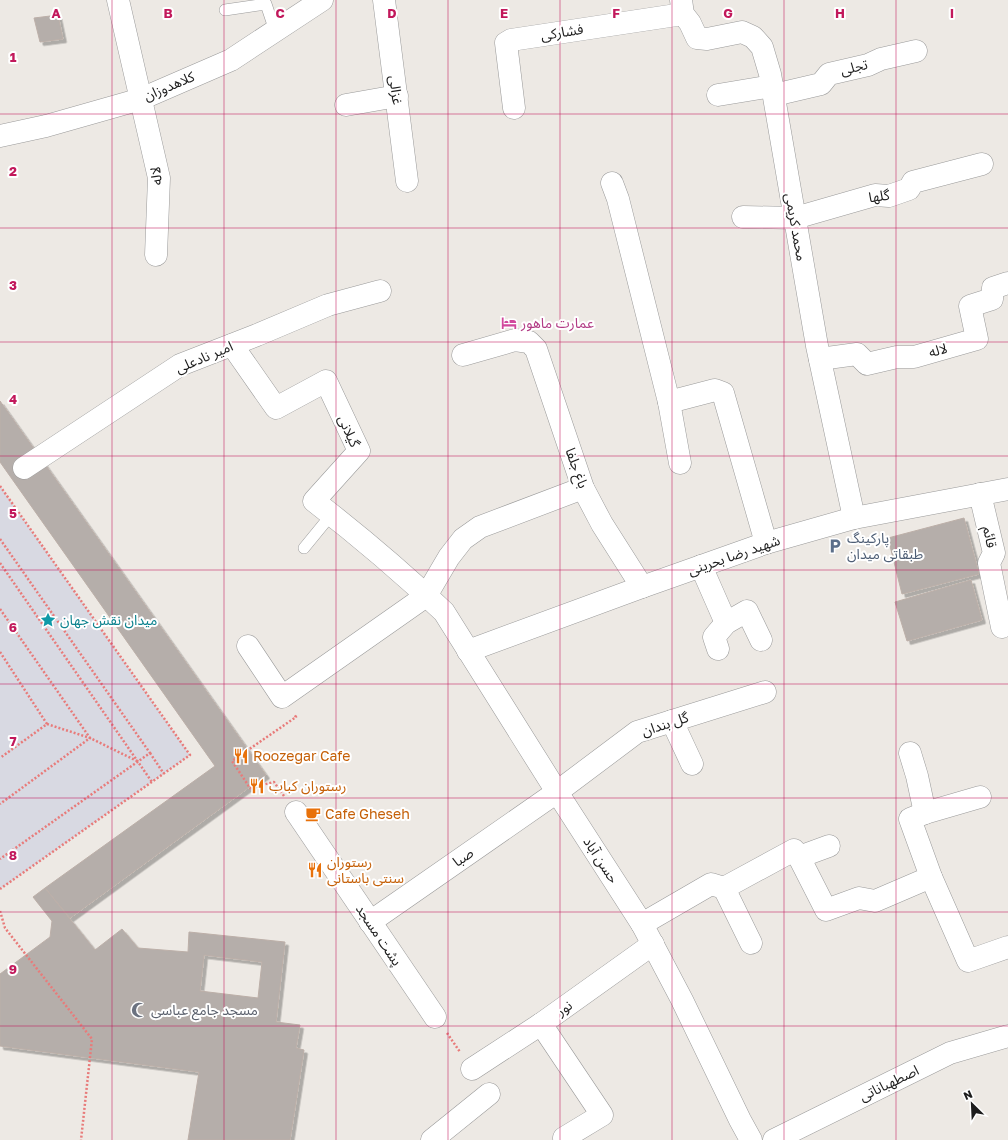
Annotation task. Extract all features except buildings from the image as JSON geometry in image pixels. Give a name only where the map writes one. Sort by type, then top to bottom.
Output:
[{"type":"street","name":"لاله","points":[[118,0],[159,178],[156,255]]},
{"type":"street","name":"کلاهدوزان","points":[[0,136],[46,126],[141,98],[231,60],[275,31],[300,7],[322,0]]},
{"type":"street","name":"غزالی","points":[[384,0],[407,181]]},
{"type":"street","name":"محمد کریمی","points":[[682,7],[697,38],[707,39],[742,32],[753,37],[762,47],[770,74],[820,359],[854,518]]},
{"type":"street","name":"فشارکی","points":[[514,108],[506,43],[511,40],[682,7]]},
{"type":"street","name":"تجلی","points":[[718,95],[773,91],[821,84],[829,74],[868,65],[881,59],[916,51]]},
{"type":"street","points":[[346,105],[397,96]]},
{"type":"street","name":"گلها","points":[[795,218],[874,195],[889,196],[909,189],[912,182],[982,164]]},
{"type":"street","points":[[612,183],[618,199],[669,402],[680,463]]},
{"type":"street","points":[[743,217],[795,218]]},
{"type":"street","name":"لاله","points":[[820,359],[858,354],[867,364],[897,357],[914,357],[976,339],[970,306],[992,299],[993,288],[1008,283]]},
{"type":"street","name":"امیر نادعلی","points":[[24,468],[180,365],[328,305],[380,291]]},
{"type":"street","name":"باغ جلفا","points":[[463,355],[515,340],[529,342],[536,349],[583,488],[602,524],[642,587]]},
{"type":"street","name":"گیلانی","points":[[232,345],[276,408],[326,381],[359,451],[314,501],[426,596]]},
{"type":"street","points":[[669,402],[715,390],[723,393],[766,543]]},
{"type":"street","points":[[248,646],[282,697],[426,596],[450,557],[464,539],[480,527],[583,488]]},
{"type":"street","name":"شهید رضا بحرینی","points":[[468,651],[766,543],[854,518],[1008,489]]},
{"type":"street","name":"قائم","points":[[980,494],[994,553],[989,563],[1002,627]]},
{"type":"street","points":[[701,566],[726,623]]},
{"type":"street","name":"حسن آباد","points":[[426,596],[444,612],[642,924],[682,1000],[737,1130],[751,1140]]},
{"type":"street","points":[[718,649],[714,637],[726,623],[747,611],[761,640]]},
{"type":"street","name":"گل بندان","points":[[557,792],[637,732],[765,692]]},
{"type":"street","points":[[672,721],[692,764]]},
{"type":"street","points":[[910,753],[925,775],[925,813]]},
{"type":"street","name":"صبا","points":[[370,922],[557,792]]},
{"type":"street","points":[[980,797],[925,813],[910,819],[931,877],[968,961],[1008,947]]},
{"type":"street","name":"پشت مسجد","points":[[296,812],[440,1024]]},
{"type":"street","points":[[799,857],[829,846]]},
{"type":"street","points":[[642,924],[711,884],[724,888],[794,850],[826,910],[859,898],[875,901],[931,877]]},
{"type":"street","points":[[724,888],[751,943]]},
{"type":"street","name":"نور","points":[[472,1069],[541,1024],[653,944]]},
{"type":"street","points":[[541,1024],[602,1115],[564,1138]]},
{"type":"street","name":"اصطهباناتی","points":[[774,1140],[950,1052],[1008,1036]]},
{"type":"street","points":[[432,1140],[489,1094]]},
{"type":"lane","points":[[225,10],[266,4],[275,31]]},
{"type":"lane","points":[[304,548],[331,515]]},
{"type":"path","points":[[0,486],[190,755],[0,889]]},
{"type":"path","points":[[0,539],[164,774]]},
{"type":"path","points":[[0,563],[152,782]]},
{"type":"path","points":[[0,609],[90,738]]},
{"type":"path","points":[[0,652],[47,724],[90,738],[138,762]]},
{"type":"path","points":[[282,697],[296,717],[232,761],[250,788],[274,782],[296,812]]},
{"type":"path","points":[[0,758],[47,724]]},
{"type":"path","points":[[0,804],[90,738]]},
{"type":"path","points":[[0,859],[150,753]]},
{"type":"path","points":[[0,911],[5,928],[92,1039],[81,1140]]},
{"type":"path","points":[[440,1024],[472,1069]]},
{"type":"shaded area","name":"میدان نقش جهان","points":[[0,486],[190,755],[0,889]]},
{"type":"place","name":"عمارت ماهور","points":[[509,323]]},
{"type":"place","name":"پارکینگ طبقاتی میدان","points":[[835,546]]},
{"type":"place","name":"میدان نقش جهان","points":[[48,620]]},
{"type":"place","name":"Roozegar Cafe","points":[[241,756]]},
{"type":"place","name":"رستوران کباب","points":[[257,786]]},
{"type":"place","name":"Cafe Gheseh","points":[[313,814]]},
{"type":"place","name":"رستوران سنتی باستانی","points":[[315,870]]},
{"type":"place","name":"مسجد جامع عباسی","points":[[139,1010]]}]
